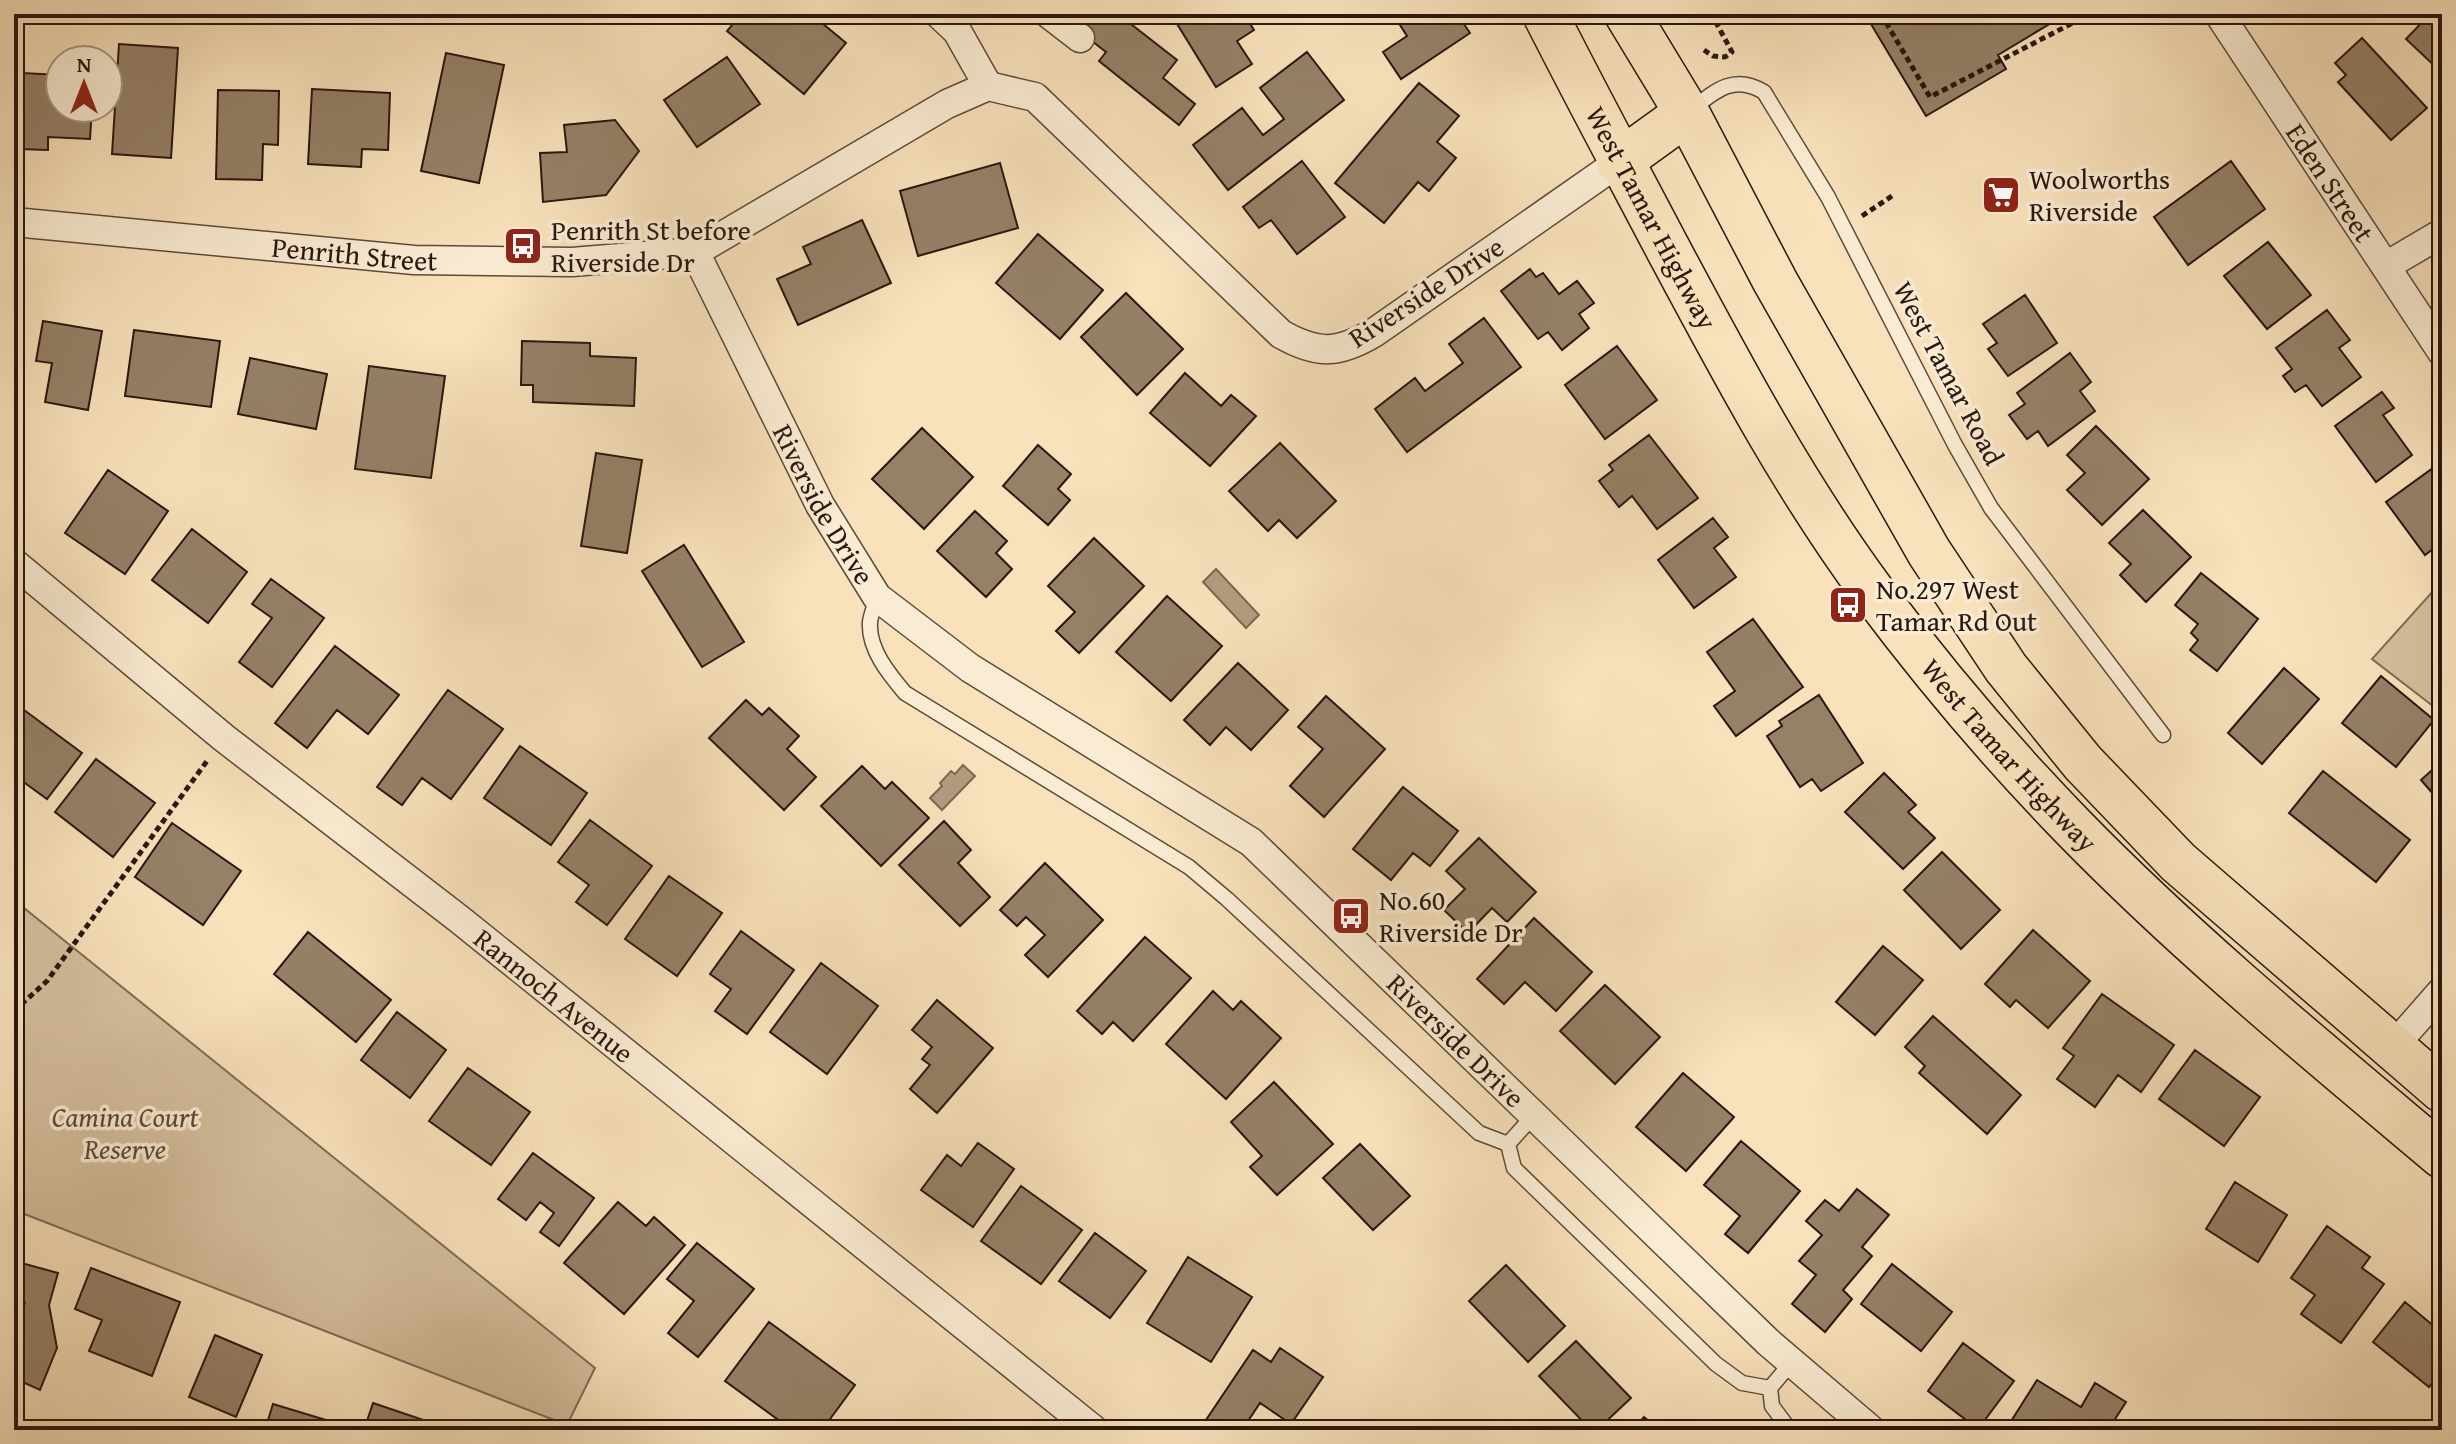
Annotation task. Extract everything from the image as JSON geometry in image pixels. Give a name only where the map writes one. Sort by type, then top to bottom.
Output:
[{"type":"highway","name":"West Tamar Highway","points":[[1545,14],[1619,162],[1760,419],[1872,590],[1964,707],[2074,828],[2218,966],[2442,1156]]},
{"type":"highway","name":"West Tamar Highway","points":[[1627,14],[1687,113],[1775,281],[1929,552],[2006,668],[2083,763],[2178,862],[2442,1090]]},
{"type":"highway","points":[[1619,162],[1687,113]]},
{"type":"street","points":[[695,252],[947,104],[988,86],[957,31],[939,14]]},
{"type":"street","points":[[1049,14],[1080,38]]},
{"type":"street","name":"Eden Street","points":[[2219,14],[2442,352]]},
{"type":"street","name":"Riverside Drive","points":[[988,86],[1035,97],[1263,319],[1299,344],[1319,350],[1358,342],[1375,332],[1619,162]]},
{"type":"street","name":"Penrith Street","points":[[14,222],[414,260],[572,262],[695,252]]},
{"type":"street","points":[[2386,266],[2442,233]]},
{"type":"street","name":"Riverside Drive","points":[[695,252],[820,505],[877,597],[970,668],[1251,842],[1792,1362],[1871,1430]]},
{"type":"street","name":"Rannoch Avenue","points":[[14,563],[224,738],[459,919],[1094,1430]]},
{"type":"street","points":[[2392,1048],[2442,991]]},
{"type":"lane","name":"West Tamar Road","points":[[1687,113],[1718,89],[1736,83],[1751,84],[1764,92],[1828,197],[1955,445],[1991,508],[2163,735]]},
{"type":"lane","points":[[877,597],[870,624],[874,646],[886,670],[905,693],[1189,867],[1479,1133],[1508,1144]]},
{"type":"lane","points":[[1508,1144],[1534,1115]]},
{"type":"lane","points":[[1508,1144],[1514,1168],[1716,1364],[1742,1383],[1770,1388]]},
{"type":"lane","points":[[1790,1430],[1772,1406],[1770,1388],[1792,1362]]},
{"type":"path","points":[[1704,50],[1713,56],[1725,57],[1732,52],[1714,14]]},
{"type":"path","points":[[1881,14],[1930,97],[2090,14]]},
{"type":"path","points":[[1855,221],[1895,194]]},
{"type":"path","points":[[2436,631],[2442,608]]},
{"type":"path","points":[[14,1011],[47,981],[224,738]]},
{"type":"green space","points":[[2442,581],[2442,713],[2372,659]]},
{"type":"green space","name":"Camina Court Reserve","points":[[14,900],[595,1368],[567,1425],[14,1210]]},
{"type":"shaded area","points":[[1216,569],[1259,615],[1246,628],[1203,582]]},
{"type":"shaded area","points":[[963,765],[975,776],[942,810],[930,798],[951,771],[955,774]]},
{"type":"building","points":[[741,14],[811,14],[846,43],[804,94],[727,31]]},
{"type":"building","points":[[1057,14],[1118,14],[1177,60],[1163,78],[1195,104],[1179,125],[1099,61],[1106,52]]},
{"type":"building","points":[[1181,14],[1244,14],[1254,30],[1237,41],[1252,64],[1216,87],[1174,19]]},
{"type":"building","points":[[1393,14],[1457,14],[1470,33],[1401,79],[1383,52],[1407,36]]},
{"type":"building","points":[[1865,14],[2066,14],[1998,55],[2006,69],[1926,116]]},
{"type":"building","points":[[2430,14],[2442,14],[2442,73],[2406,39]]},
{"type":"building","points":[[2362,38],[2427,108],[2391,140],[2338,82],[2346,75],[2335,63]]},
{"type":"building","points":[[124,44],[178,48],[171,158],[112,154],[114,124],[124,124]]},
{"type":"building","points":[[1307,52],[1344,100],[1228,190],[1193,145],[1242,108],[1263,135],[1284,119],[1260,88]]},
{"type":"building","points":[[446,53],[504,65],[479,183],[421,171]]},
{"type":"building","points":[[727,57],[760,104],[697,147],[664,100]]},
{"type":"building","points":[[22,73],[44,74],[44,124],[91,124],[90,139],[48,137],[48,150],[18,149]]},
{"type":"building","points":[[1419,83],[1459,116],[1437,142],[1456,158],[1429,191],[1418,182],[1384,223],[1335,183]]},
{"type":"building","points":[[312,89],[390,93],[388,150],[362,149],[361,167],[308,164]]},
{"type":"building","points":[[218,90],[279,91],[278,145],[263,144],[262,180],[216,179]]},
{"type":"building","points":[[615,120],[639,151],[606,195],[543,202],[540,153],[567,152],[564,125]]},
{"type":"building","points":[[1302,161],[1345,217],[1297,254],[1271,220],[1259,228],[1243,207]]},
{"type":"building","points":[[2231,161],[2265,209],[2188,265],[2154,217]]},
{"type":"building","points":[[1000,163],[1018,228],[918,256],[900,191]]},
{"type":"building","points":[[862,220],[891,283],[798,325],[777,279],[811,264],[803,247]]},
{"type":"building","points":[[1038,234],[1103,290],[1060,339],[996,283]]},
{"type":"building","points":[[2268,242],[2311,295],[2267,329],[2224,276]]},
{"type":"building","points":[[1530,269],[1536,277],[1543,273],[1559,294],[1577,281],[1594,303],[1579,314],[1589,328],[1562,350],[1548,332],[1538,339],[1501,291]]},
{"type":"building","points":[[1126,293],[1183,349],[1137,395],[1081,337]]},
{"type":"building","points":[[2025,295],[2057,343],[2008,376],[1988,349],[1997,343],[1983,324]]},
{"type":"building","points":[[2327,310],[2350,340],[2339,348],[2361,377],[2322,406],[2306,385],[2295,392],[2283,376],[2292,369],[2276,348]]},
{"type":"building","points":[[1484,318],[1521,367],[1407,452],[1375,409],[1415,378],[1425,391],[1463,363],[1449,344]]},
{"type":"building","points":[[43,321],[102,331],[88,410],[45,402],[52,363],[36,361]]},
{"type":"building","points":[[134,330],[220,341],[211,407],[125,396]]},
{"type":"building","points":[[522,341],[590,343],[590,356],[636,358],[634,406],[533,402],[533,385],[521,385]]},
{"type":"building","points":[[1617,346],[1657,400],[1605,439],[1565,385]]},
{"type":"building","points":[[2070,353],[2091,382],[2080,391],[2095,411],[2048,446],[2038,431],[2027,439],[2009,415],[2025,404],[2017,393]]},
{"type":"building","points":[[250,358],[327,374],[316,429],[238,414]]},
{"type":"building","points":[[369,366],[445,376],[431,478],[355,469]]},
{"type":"building","points":[[1185,373],[1221,406],[1231,395],[1256,416],[1210,466],[1150,413]]},
{"type":"building","points":[[2382,392],[2394,408],[2383,415],[2412,455],[2376,482],[2335,426]]},
{"type":"building","points":[[2096,426],[2149,479],[2102,525],[2067,490],[2085,473],[2067,455]]},
{"type":"building","points":[[922,428],[973,477],[924,529],[872,479]]},
{"type":"building","points":[[1649,435],[1698,498],[1657,529],[1632,496],[1619,507],[1599,481],[1613,470],[1609,465]]},
{"type":"building","points":[[1280,443],[1336,501],[1297,538],[1279,520],[1268,531],[1229,491]]},
{"type":"building","points":[[1038,445],[1071,474],[1058,489],[1070,500],[1048,525],[1003,486]]},
{"type":"building","points":[[596,453],[642,460],[627,553],[581,546]]},
{"type":"building","points":[[2433,468],[2442,480],[2442,542],[2425,555],[2386,502]]},
{"type":"building","points":[[108,470],[168,511],[125,574],[65,533]]},
{"type":"building","points":[[2143,510],[2191,557],[2146,602],[2120,575],[2131,564],[2109,543]]},
{"type":"building","points":[[975,511],[1007,541],[996,553],[1012,569],[986,597],[937,551]]},
{"type":"building","points":[[1713,518],[1728,537],[1714,548],[1736,577],[1694,608],[1658,560]]},
{"type":"building","points":[[192,529],[247,572],[208,623],[152,580]]},
{"type":"building","points":[[1094,538],[1144,586],[1079,653],[1056,631],[1075,612],[1048,586]]},
{"type":"building","points":[[684,545],[744,642],[702,667],[642,571]]},
{"type":"building","points":[[2201,573],[2258,619],[2217,671],[2190,650],[2198,640],[2191,633],[2198,624],[2175,605]]},
{"type":"building","points":[[271,579],[324,618],[272,687],[239,662],[272,618],[252,604]]},
{"type":"building","points":[[1167,596],[1222,646],[1171,701],[1116,652]]},
{"type":"building","points":[[1753,619],[1803,687],[1736,736],[1714,706],[1735,691],[1707,652]]},
{"type":"building","points":[[335,646],[399,695],[368,734],[337,710],[307,748],[275,723]]},
{"type":"building","points":[[1238,663],[1288,710],[1251,750],[1226,727],[1210,745],[1184,720]]},
{"type":"building","points":[[2284,668],[2319,699],[2262,764],[2228,733]]},
{"type":"building","points":[[2381,676],[2434,720],[2396,767],[2342,723]]},
{"type":"building","points":[[448,690],[503,729],[451,799],[422,778],[402,805],[377,787]]},
{"type":"building","points":[[1819,695],[1863,763],[1821,791],[1812,779],[1800,787],[1767,736],[1782,726],[1779,721]]},
{"type":"building","points":[[1326,696],[1385,749],[1324,817],[1290,786],[1323,749],[1298,727]]},
{"type":"building","points":[[746,700],[762,715],[769,708],[799,736],[787,749],[816,777],[784,810],[709,738]]},
{"type":"building","points":[[20,707],[82,753],[47,799],[14,775],[14,715]]},
{"type":"building","points":[[520,746],[587,793],[551,845],[484,798]]},
{"type":"building","points":[[96,759],[155,803],[113,857],[55,812]]},
{"type":"building","points":[[2442,761],[2442,804],[2421,780]]},
{"type":"building","points":[[862,766],[885,789],[892,782],[929,818],[881,866],[821,806]]},
{"type":"building","points":[[2323,771],[2410,840],[2376,882],[2289,813]]},
{"type":"building","points":[[1884,773],[1916,805],[1908,812],[1935,838],[1903,869],[1845,812]]},
{"type":"building","points":[[1403,787],[1458,831],[1430,866],[1413,853],[1391,880],[1353,849]]},
{"type":"building","points":[[590,820],[652,866],[607,925],[576,902],[589,885],[558,862]]},
{"type":"building","points":[[944,821],[971,850],[958,863],[990,897],[960,926],[899,865]]},
{"type":"building","points":[[172,823],[241,871],[203,925],[135,877]]},
{"type":"building","points":[[1479,838],[1536,892],[1507,922],[1492,908],[1468,933],[1444,910],[1465,889],[1446,871]]},
{"type":"building","points":[[1942,852],[2000,910],[1961,949],[1904,890]]},
{"type":"building","points":[[1045,863],[1103,920],[1048,977],[1025,955],[1045,935],[1026,917],[1017,926],[1000,910]]},
{"type":"building","points":[[669,876],[722,913],[677,976],[625,939]]},
{"type":"building","points":[[1534,918],[1592,972],[1556,1011],[1525,982],[1504,1004],[1477,979]]},
{"type":"building","points":[[2033,930],[2090,981],[2048,1028],[2016,1000],[2010,1007],[1985,984]]},
{"type":"building","points":[[741,931],[794,970],[747,1034],[715,1011],[731,989],[710,974]]},
{"type":"building","points":[[308,932],[391,1000],[356,1042],[274,974]]},
{"type":"building","points":[[1145,937],[1191,978],[1133,1041],[1113,1022],[1102,1034],[1077,1011]]},
{"type":"building","points":[[1883,946],[1923,980],[1875,1035],[1836,1002]]},
{"type":"building","points":[[821,963],[878,1006],[827,1074],[770,1032]]},
{"type":"building","points":[[1605,985],[1660,1037],[1615,1084],[1560,1031]]},
{"type":"building","points":[[1213,991],[1233,1010],[1241,1001],[1281,1038],[1226,1099],[1166,1044]]},
{"type":"building","points":[[2102,994],[2174,1045],[2141,1092],[2118,1075],[2095,1107],[2057,1079],[2074,1056],[2063,1048]]},
{"type":"building","points":[[937,1000],[993,1048],[937,1113],[910,1089],[930,1065],[922,1059],[932,1047],[912,1030]]},
{"type":"building","points":[[397,1012],[446,1050],[410,1098],[361,1060]]},
{"type":"building","points":[[1933,1016],[2021,1095],[1987,1134],[1919,1073],[1925,1066],[1905,1047]]},
{"type":"building","points":[[2195,1050],[2260,1097],[2224,1146],[2159,1099]]},
{"type":"building","points":[[468,1068],[530,1112],[491,1165],[429,1121]]},
{"type":"building","points":[[1683,1073],[1734,1117],[1686,1171],[1636,1127]]},
{"type":"building","points":[[1274,1082],[1333,1144],[1277,1195],[1250,1167],[1262,1156],[1231,1122]]},
{"type":"building","points":[[1741,1141],[1800,1191],[1748,1253],[1725,1234],[1740,1216],[1704,1185]]},
{"type":"building","points":[[978,1143],[1014,1169],[973,1227],[921,1190],[947,1155],[961,1166]]},
{"type":"building","points":[[1360,1144],[1410,1196],[1373,1230],[1323,1178]]},
{"type":"building","points":[[533,1153],[594,1198],[559,1246],[540,1232],[554,1213],[540,1202],[526,1220],[498,1199]]},
{"type":"building","points":[[2235,1182],[2287,1215],[2258,1262],[2206,1229]]},
{"type":"building","points":[[1021,1186],[1082,1230],[1041,1284],[981,1241]]},
{"type":"building","points":[[1857,1189],[1889,1215],[1862,1247],[1872,1256],[1843,1290],[1852,1299],[1825,1332],[1792,1304],[1816,1275],[1799,1261],[1822,1235],[1806,1221],[1825,1200],[1839,1211]]},
{"type":"building","points":[[618,1202],[646,1226],[654,1217],[685,1245],[624,1314],[564,1263]]},
{"type":"building","points":[[2327,1226],[2370,1257],[2362,1268],[2384,1284],[2341,1343],[2301,1314],[2315,1295],[2291,1278]]},
{"type":"building","points":[[1095,1233],[1146,1271],[1110,1318],[1059,1281]]},
{"type":"building","points":[[697,1243],[754,1289],[698,1357],[668,1333],[694,1301],[667,1279]]},
{"type":"building","points":[[1188,1257],[1252,1297],[1211,1362],[1147,1323]]},
{"type":"building","points":[[14,1261],[58,1273],[49,1305],[57,1348],[40,1390],[14,1378],[14,1327],[25,1303],[14,1299]]},
{"type":"building","points":[[1892,1264],[1952,1312],[1921,1351],[1861,1304]]},
{"type":"building","points":[[1506,1265],[1565,1326],[1528,1362],[1469,1301]]},
{"type":"building","points":[[91,1268],[180,1302],[152,1376],[89,1351],[102,1320],[75,1309]]},
{"type":"building","points":[[2405,1302],[2442,1333],[2442,1371],[2429,1387],[2373,1342]]},
{"type":"building","points":[[769,1322],[855,1385],[822,1430],[792,1430],[725,1381]]},
{"type":"building","points":[[215,1335],[262,1355],[236,1417],[189,1397]]},
{"type":"building","points":[[1576,1341],[1631,1398],[1597,1430],[1591,1430],[1539,1376]]},
{"type":"building","points":[[1963,1343],[2014,1381],[1978,1429],[1928,1391]]},
{"type":"building","points":[[1280,1348],[1323,1377],[1291,1424],[1260,1403],[1242,1430],[1222,1430],[1206,1420],[1253,1350],[1271,1362]]},
{"type":"building","points":[[2037,1380],[2081,1407],[2095,1383],[2126,1402],[2108,1430],[2014,1430],[2008,1426]]},
{"type":"building","points":[[373,1403],[432,1423],[430,1430],[364,1430]]},
{"type":"building","points":[[273,1404],[329,1421],[326,1430],[265,1430]]},
{"type":"building","points":[[1644,1417],[1660,1430],[1633,1430]]},
{"type":"place","name":"Woolworths Riverside","points":[[2001,195]]},
{"type":"place","name":"Penrith St before Riverside Dr","points":[[523,246]]},
{"type":"place","name":"No.297 West Tamar Rd Out","points":[[1848,605]]},
{"type":"place","name":"No.60 Riverside Dr","points":[[1351,916]]}]
